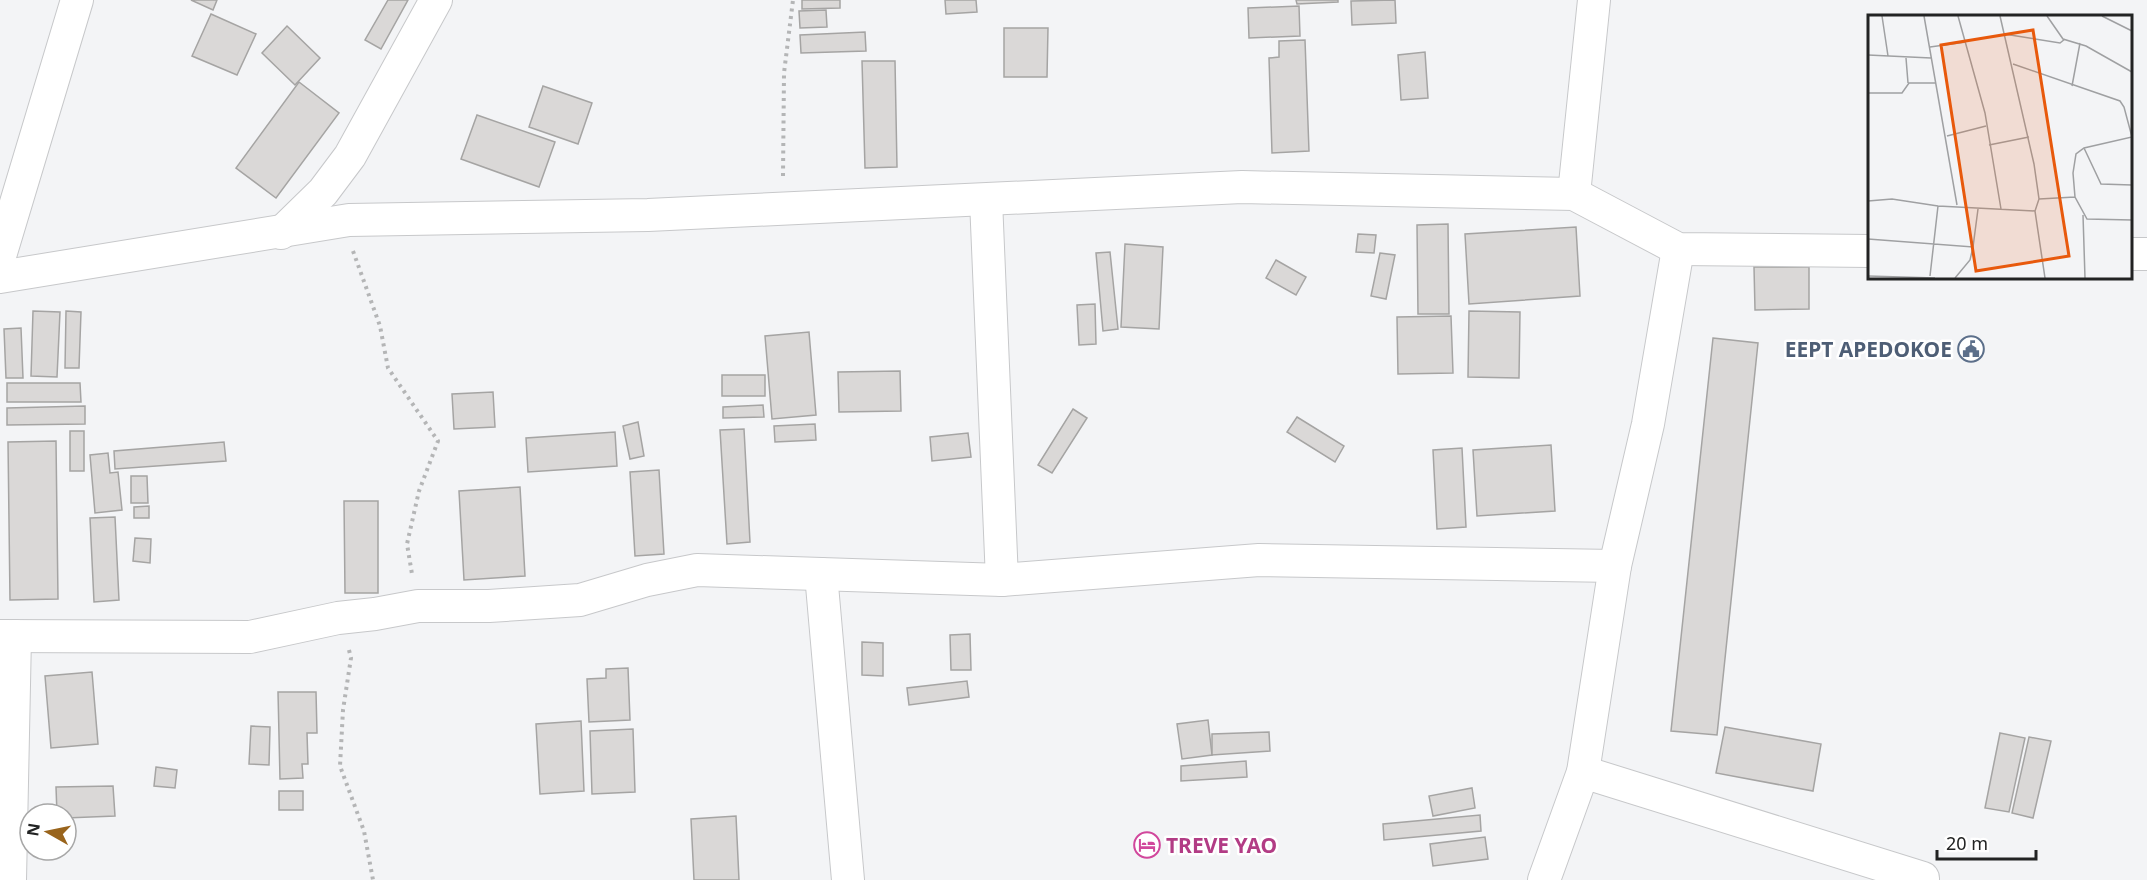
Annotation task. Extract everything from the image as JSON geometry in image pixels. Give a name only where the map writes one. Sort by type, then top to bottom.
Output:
[{"type":"street","points":[[0,256],[77,0]]},
{"type":"street","points":[[281,232],[323,192],[350,156],[436,0]]},
{"type":"street","points":[[1574,194],[1594,0]]},
{"type":"street","points":[[0,278],[349,220],[783,210],[1242,187],[1574,194],[1678,249],[1868,251]]},
{"type":"street","points":[[986,200],[1002,580]]},
{"type":"street","points":[[1544,880],[1583,772],[1615,566],[1648,424],[1678,249]]},
{"type":"street","points":[[10,880],[8,636],[250,637],[338,618],[418,606],[489,606],[580,600],[647,579],[697,570],[1002,580],[1259,560],[1615,566]]},
{"type":"street","points":[[821,574],[848,880]]},
{"type":"street","points":[[1583,772],[1925,879]]},
{"type":"path","points":[[783,210],[784,73],[793,0]]},
{"type":"path","points":[[349,220],[353,253],[380,327],[388,368],[438,441],[419,491],[407,544],[418,606]]},
{"type":"path","points":[[338,618],[351,658],[340,766],[364,831],[373,880]]},
{"type":"building","points":[[191,0],[217,0],[213,10]]},
{"type":"building","points":[[388,0],[408,0],[381,49],[365,40]]},
{"type":"building","points":[[802,0],[840,0],[840,8],[802,9]]},
{"type":"building","points":[[945,0],[976,0],[977,12],[946,14]]},
{"type":"building","points":[[1296,0],[1338,0],[1338,2],[1297,4]]},
{"type":"building","points":[[1395,0],[1396,23],[1352,25],[1351,1]]},
{"type":"building","points":[[1299,6],[1300,36],[1249,38],[1248,8]]},
{"type":"building","points":[[826,10],[827,27],[800,28],[799,11]]},
{"type":"building","points":[[211,14],[256,34],[237,75],[192,56]]},
{"type":"building","points":[[287,26],[320,58],[295,85],[262,53]]},
{"type":"building","points":[[1004,28],[1048,28],[1047,77],[1004,77]]},
{"type":"building","points":[[865,32],[866,51],[801,53],[800,35]]},
{"type":"building","points":[[1305,40],[1309,151],[1272,153],[1269,58],[1279,57],[1279,41]]},
{"type":"building","points":[[1425,52],[1428,98],[1401,100],[1398,55]]},
{"type":"building","points":[[862,61],[895,61],[897,167],[865,168]]},
{"type":"building","points":[[299,82],[339,113],[276,198],[236,168]]},
{"type":"building","points":[[543,86],[592,103],[578,144],[529,127]]},
{"type":"building","points":[[477,115],[555,142],[539,187],[461,159]]},
{"type":"building","points":[[1448,224],[1449,314],[1418,314],[1417,225]]},
{"type":"building","points":[[1576,227],[1580,296],[1469,304],[1465,234]]},
{"type":"building","points":[[1358,234],[1376,235],[1374,253],[1356,252]]},
{"type":"building","points":[[1125,244],[1163,247],[1159,329],[1121,327]]},
{"type":"building","points":[[1110,252],[1118,329],[1103,331],[1096,253]]},
{"type":"building","points":[[1380,253],[1395,255],[1386,299],[1371,296]]},
{"type":"building","points":[[1276,260],[1306,277],[1296,295],[1266,278]]},
{"type":"building","points":[[1754,267],[1809,267],[1809,309],[1755,310]]},
{"type":"building","points":[[1095,304],[1096,344],[1079,345],[1077,305]]},
{"type":"building","points":[[33,311],[60,312],[57,377],[31,376]]},
{"type":"building","points":[[66,311],[81,312],[79,368],[65,368]]},
{"type":"building","points":[[1469,311],[1520,312],[1519,378],[1468,377]]},
{"type":"building","points":[[1451,316],[1453,373],[1398,374],[1397,317]]},
{"type":"building","points":[[21,328],[23,378],[6,378],[4,329]]},
{"type":"building","points":[[809,332],[816,415],[772,419],[765,336]]},
{"type":"building","points":[[1713,338],[1758,343],[1717,735],[1671,731]]},
{"type":"building","points":[[900,371],[901,411],[839,412],[838,372]]},
{"type":"building","points":[[722,375],[765,375],[765,396],[722,396]]},
{"type":"building","points":[[7,383],[80,383],[81,402],[7,402]]},
{"type":"building","points":[[493,392],[495,427],[454,429],[452,394]]},
{"type":"building","points":[[763,405],[764,417],[723,418],[723,407]]},
{"type":"building","points":[[85,406],[85,424],[7,425],[7,408]]},
{"type":"building","points":[[1073,409],[1087,418],[1052,473],[1038,465]]},
{"type":"building","points":[[1297,417],[1344,446],[1335,462],[1287,432]]},
{"type":"building","points":[[638,422],[644,456],[630,459],[623,426]]},
{"type":"building","points":[[815,424],[816,440],[775,442],[774,426]]},
{"type":"building","points":[[744,429],[750,542],[727,544],[720,430]]},
{"type":"building","points":[[70,431],[84,431],[84,471],[70,471]]},
{"type":"building","points":[[615,432],[617,466],[528,472],[526,438]]},
{"type":"building","points":[[968,433],[971,457],[932,461],[930,437]]},
{"type":"building","points":[[56,441],[58,599],[10,600],[8,442]]},
{"type":"building","points":[[224,442],[226,461],[115,469],[114,451]]},
{"type":"building","points":[[1551,445],[1555,511],[1477,516],[1473,450]]},
{"type":"building","points":[[1462,448],[1466,527],[1437,529],[1433,450]]},
{"type":"building","points":[[108,453],[110,473],[118,472],[122,510],[95,513],[90,455]]},
{"type":"building","points":[[659,470],[664,554],[635,556],[630,472]]},
{"type":"building","points":[[131,476],[147,476],[148,503],[131,503]]},
{"type":"building","points":[[520,487],[525,576],[464,580],[459,491]]},
{"type":"building","points":[[344,501],[378,501],[378,593],[345,593]]},
{"type":"building","points":[[149,506],[149,518],[134,518],[134,507]]},
{"type":"building","points":[[115,517],[119,600],[94,602],[90,518]]},
{"type":"building","points":[[135,538],[151,539],[150,563],[133,561]]},
{"type":"building","points":[[970,634],[971,670],[951,670],[950,635]]},
{"type":"building","points":[[862,642],[883,643],[883,676],[862,675]]},
{"type":"building","points":[[628,668],[630,720],[589,722],[587,679],[606,678],[606,669]]},
{"type":"building","points":[[92,672],[98,744],[51,748],[45,676]]},
{"type":"building","points":[[967,681],[969,697],[909,705],[907,688]]},
{"type":"building","points":[[278,692],[316,692],[317,733],[307,733],[308,764],[302,764],[303,778],[280,779]]},
{"type":"building","points":[[1208,720],[1212,755],[1182,759],[1177,724]]},
{"type":"building","points":[[581,721],[584,791],[540,794],[536,724]]},
{"type":"building","points":[[251,726],[270,727],[269,765],[249,764]]},
{"type":"building","points":[[1725,727],[1821,744],[1813,791],[1716,773]]},
{"type":"building","points":[[633,729],[635,792],[592,794],[590,731]]},
{"type":"building","points":[[1269,732],[1270,751],[1212,755],[1212,734]]},
{"type":"building","points":[[2000,733],[2025,738],[2009,812],[1985,808]]},
{"type":"building","points":[[2029,737],[2051,741],[2033,818],[2012,813]]},
{"type":"building","points":[[1246,761],[1247,777],[1181,781],[1181,766]]},
{"type":"building","points":[[156,767],[177,770],[175,788],[154,786]]},
{"type":"building","points":[[113,786],[115,816],[78,818],[78,802],[57,802],[56,787]]},
{"type":"building","points":[[1472,788],[1475,808],[1433,816],[1429,796]]},
{"type":"building","points":[[279,791],[303,791],[303,810],[279,810]]},
{"type":"building","points":[[1480,815],[1481,831],[1384,840],[1383,824]]},
{"type":"building","points":[[736,816],[739,880],[694,880],[691,819]]},
{"type":"building","points":[[1485,837],[1488,859],[1433,866],[1430,844]]},
{"type":"place","name":"EEPT APEDOKOE","points":[[1971,349]]},
{"type":"place","name":"TREVE YAO","points":[[1147,845]]}]
